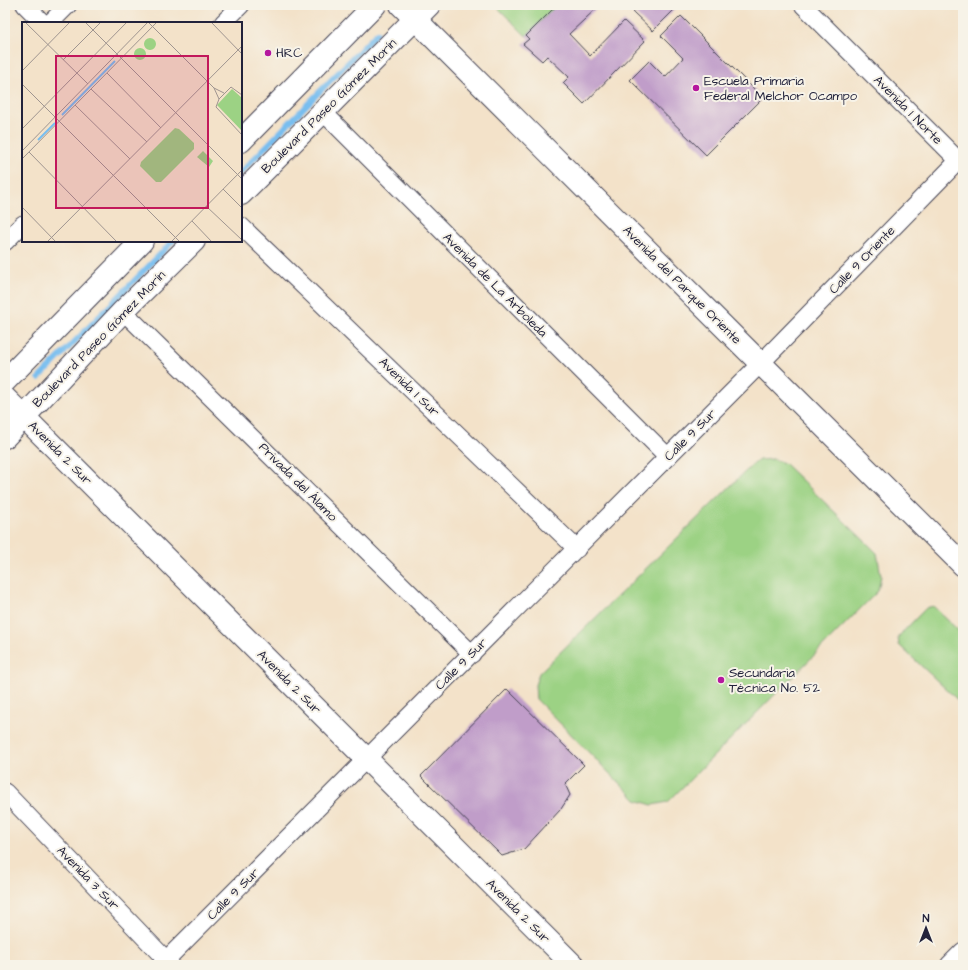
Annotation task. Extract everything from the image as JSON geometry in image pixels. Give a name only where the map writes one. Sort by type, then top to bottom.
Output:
[{"type":"main road","points":[[242,140],[375,5]]},
{"type":"main road","name":"Boulevard Paseo Gómez Morín","points":[[242,193],[323,112],[416,9]]},
{"type":"main road","name":"Avenida del Parque Oriente","points":[[416,9],[761,364],[963,565]]},
{"type":"main road","points":[[5,381],[141,242]]},
{"type":"main road","name":"Boulevard Paseo Gómez Morín","points":[[5,437],[25,418],[123,311],[193,242]]},
{"type":"main road","name":"Avenida 2 Sur","points":[[5,398],[573,965]]},
{"type":"street","points":[[25,5],[42,22]]},
{"type":"street","points":[[51,22],[68,5]]},
{"type":"street","points":[[224,22],[241,5]]},
{"type":"street","name":"Avenida 1 Norte","points":[[803,5],[962,160]]},
{"type":"street","name":"Avenida de La Arboleda","points":[[323,112],[668,457]]},
{"type":"street","name":"Calle 9 Oriente","points":[[761,364],[962,160]]},
{"type":"street","points":[[5,242],[22,225]]},
{"type":"street","name":"Avenida 1 Sur","points":[[242,227],[576,548]]},
{"type":"street","name":"Privada del Álamo","points":[[123,311],[472,654]]},
{"type":"street","name":"Calle 9 Sur","points":[[166,963],[576,548],[761,364]]},
{"type":"street","name":"Avenida 3 Sur","points":[[5,792],[166,963]]},
{"type":"green space","points":[[495,5],[557,5],[526,36]]},
{"type":"green space","points":[[773,459],[784,463],[877,553],[881,576],[878,591],[668,802],[652,805],[636,800],[536,699],[535,685],[539,673],[751,466],[759,460]]},
{"type":"green space","points":[[933,606],[963,635],[963,705],[899,645],[898,637],[926,608]]},
{"type":"building","points":[[557,5],[600,5],[569,34],[590,56],[624,21],[645,41],[584,104],[563,83],[569,77],[547,56],[542,61],[523,44],[529,39],[526,36]]},
{"type":"building","points":[[640,5],[679,5],[653,31],[633,12]]},
{"type":"building","points":[[681,16],[763,98],[706,155],[630,80],[649,61],[665,77],[683,58],[661,36]]},
{"type":"building","points":[[507,689],[584,765],[565,784],[570,795],[561,809],[524,849],[502,856],[421,776]]},
{"type":"waterway","points":[[242,171],[377,33]]},
{"type":"waterway","points":[[39,378],[172,242]]},
{"type":"place","name":"HRC","points":[[268,53]]},
{"type":"place","name":"Escuela Primaria Federal Melchor Ocampo","points":[[696,88]]},
{"type":"place","name":"Secundaria Técnica No. 52","points":[[721,680]]}]
